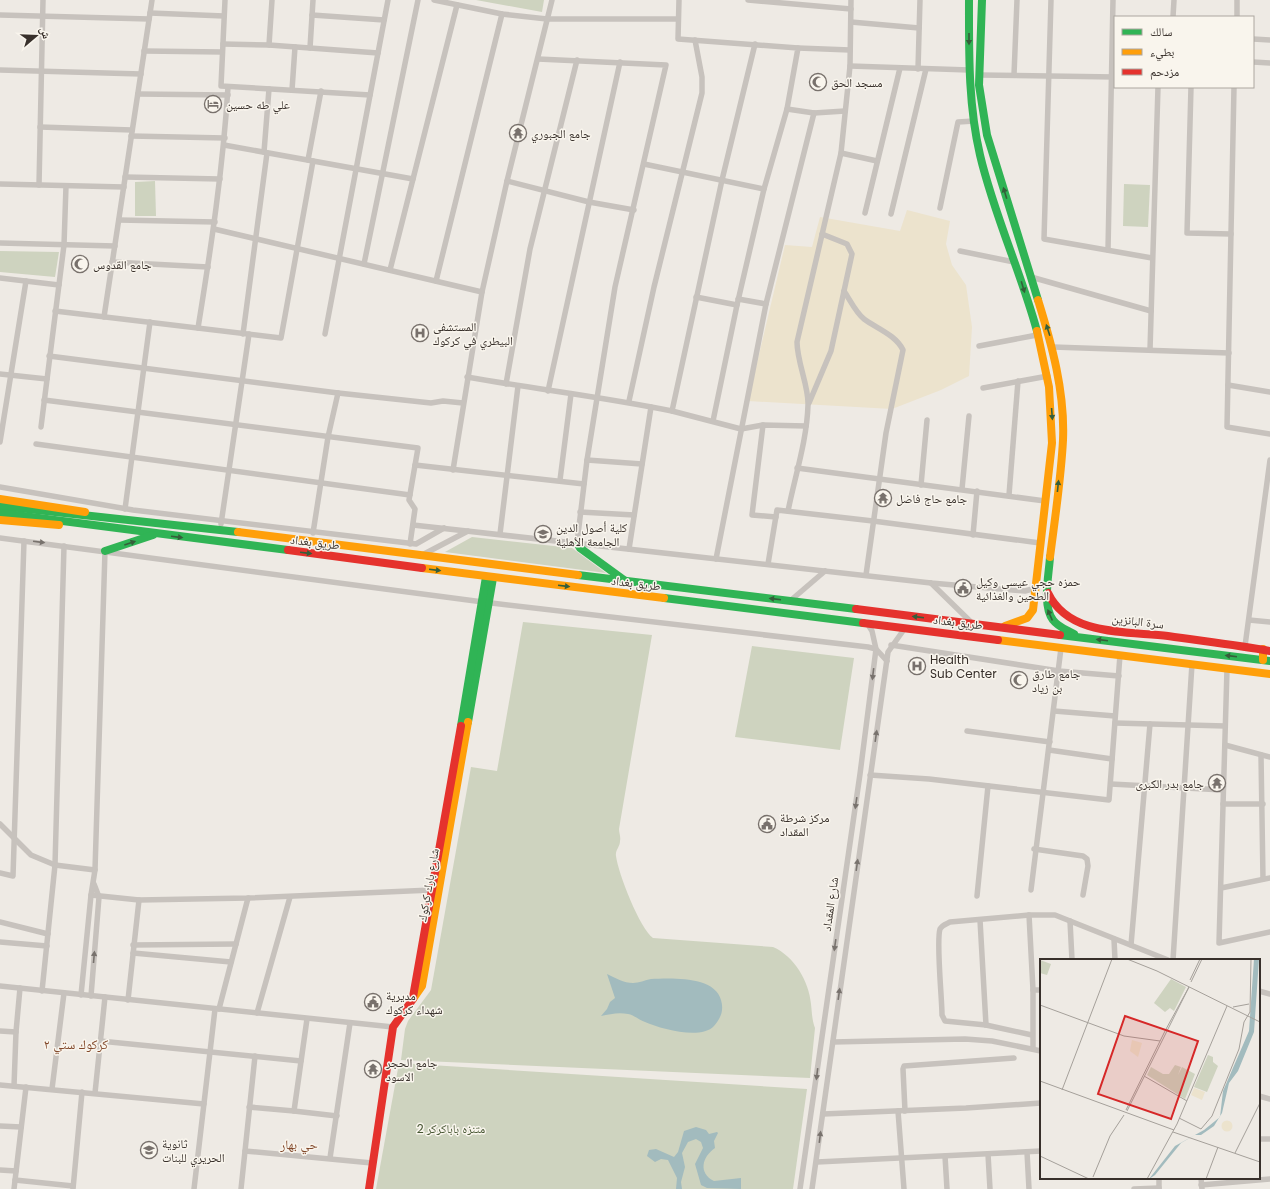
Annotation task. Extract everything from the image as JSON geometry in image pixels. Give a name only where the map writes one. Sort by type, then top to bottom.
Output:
[{"type":"main road","points":[[969,0],[969,70],[974,121],[985,175],[1037,335],[1048,376],[1052,415],[1052,443],[1040,543],[1035,601],[1030,614],[1022,621],[1001,627]]},
{"type":"main road","points":[[982,0],[979,85],[987,135],[1054,347],[1060,387],[1063,439],[1047,590],[1050,617],[1059,626],[1080,638]]},
{"type":"main road","points":[[999,217],[1011,213]]},
{"type":"main road","points":[[0,499],[75,510],[125,520]]},
{"type":"main road","name":"طريق بغداد","points":[[0,506],[220,531],[1266,660]]},
{"type":"main road","name":"طريق بغداد","points":[[0,513],[490,578],[687,600],[1270,674]]},
{"type":"main road","points":[[0,520],[124,530]]},
{"type":"main road","points":[[105,551],[155,534]]},
{"type":"main road","points":[[577,543],[581,550],[625,581]]},
{"type":"main road","points":[[413,1000],[490,578]]},
{"type":"main road","points":[[1036,588],[1047,590]]},
{"type":"main road","points":[[687,600],[688,589]]},
{"type":"main road","name":"سرة البانزين","points":[[1047,590],[1052,602],[1066,615],[1111,632],[1157,635],[1267,650]]},
{"type":"main road","name":"شارع بارك كركوك","points":[[369,1189],[393,1027],[422,986],[486,602]]},
{"type":"main road","points":[[1266,660],[1267,650]]},
{"type":"street","points":[[39,185],[43,0]]},
{"type":"street","points":[[104,317],[152,0]]},
{"type":"street","points":[[225,0],[221,86],[370,95]]},
{"type":"street","points":[[269,45],[272,0]]},
{"type":"street","points":[[310,48],[313,0]]},
{"type":"street","points":[[325,334],[388,0]]},
{"type":"street","points":[[364,264],[418,0]]},
{"type":"street","points":[[434,0],[502,14],[547,18],[678,19]]},
{"type":"street","points":[[453,470],[482,292],[506,181],[552,0]]},
{"type":"street","points":[[679,0],[678,39],[798,48],[850,50]]},
{"type":"street","points":[[748,0],[851,9]]},
{"type":"street","points":[[788,511],[806,426],[808,403],[797,352],[797,342],[841,153],[850,66],[851,0]]},
{"type":"street","points":[[918,69],[920,0]]},
{"type":"street","points":[[1014,75],[1017,0]]},
{"type":"street","points":[[1051,0],[1044,240],[1152,258]]},
{"type":"street","points":[[1108,250],[1113,77],[1113,0]]},
{"type":"street","points":[[1173,16],[1174,0]]},
{"type":"street","points":[[1236,16],[1237,0]]},
{"type":"street","points":[[390,270],[457,5]]},
{"type":"street","points":[[150,13],[224,16]]},
{"type":"street","points":[[436,281],[502,14]]},
{"type":"street","points":[[0,15],[149,19]]},
{"type":"street","points":[[312,16],[384,20]]},
{"type":"street","points":[[851,22],[919,28]]},
{"type":"street","points":[[1254,39],[1270,40]]},
{"type":"street","points":[[629,402],[654,287],[684,171],[702,93],[702,77],[695,40]]},
{"type":"street","points":[[223,44],[269,45],[378,53]]},
{"type":"street","points":[[672,411],[722,180],[755,44]]},
{"type":"street","points":[[292,90],[295,47]]},
{"type":"street","points":[[713,422],[738,302],[764,189],[787,109],[798,48]]},
{"type":"street","points":[[144,51],[222,52]]},
{"type":"street","points":[[538,59],[666,65],[634,210],[615,287],[587,460],[577,543]]},
{"type":"street","points":[[506,384],[530,248],[577,60]]},
{"type":"street","points":[[548,391],[620,62]]},
{"type":"street","points":[[1254,62],[1270,63]]},
{"type":"street","points":[[850,66],[969,70]]},
{"type":"street","points":[[865,213],[900,68]]},
{"type":"street","points":[[891,214],[926,69]]},
{"type":"street","points":[[0,70],[141,74]]},
{"type":"street","points":[[979,75],[1113,77]]},
{"type":"street","points":[[198,328],[215,222],[225,138],[228,87]]},
{"type":"street","points":[[1150,350],[1158,88]]},
{"type":"street","points":[[1191,88],[1187,233],[1231,234]]},
{"type":"street","points":[[1234,88],[1229,353],[1226,427],[1270,434]]},
{"type":"street","points":[[220,531],[242,380],[266,153],[269,89]]},
{"type":"street","points":[[55,311],[281,338],[297,248],[321,91]]},
{"type":"street","points":[[138,94],[228,95]]},
{"type":"street","points":[[787,109],[814,113],[845,111]]},
{"type":"street","points":[[716,559],[766,304],[814,113]]},
{"type":"street","points":[[940,208],[958,122],[974,121]]},
{"type":"street","points":[[40,127],[225,138]]},
{"type":"street","points":[[224,145],[413,179]]},
{"type":"street","points":[[841,153],[877,161]]},
{"type":"street","points":[[644,164],[684,171],[764,189]]},
{"type":"street","points":[[125,177],[220,179]]},
{"type":"street","points":[[506,181],[589,202],[634,210]]},
{"type":"street","points":[[0,184],[124,187]]},
{"type":"street","points":[[41,427],[64,245],[66,186]]},
{"type":"street","points":[[119,220],[215,222]]},
{"type":"street","points":[[214,229],[482,292]]},
{"type":"street","points":[[808,403],[831,351],[852,254],[847,244],[822,234]]},
{"type":"street","points":[[0,243],[115,246]]},
{"type":"street","points":[[960,251],[1014,262]]},
{"type":"street","points":[[112,262],[208,268]]},
{"type":"street","points":[[1031,277],[1151,311]]},
{"type":"street","points":[[0,278],[59,285]]},
{"type":"street","points":[[0,442],[12,376],[26,281]]},
{"type":"street","points":[[844,291],[862,318],[888,334],[901,345],[903,350],[879,478],[866,575]]},
{"type":"street","points":[[696,297],[766,304]]},
{"type":"street","points":[[125,509],[150,322]]},
{"type":"street","points":[[979,346],[1037,335]]},
{"type":"street","points":[[1054,347],[1229,353]]},
{"type":"street","points":[[49,356],[338,393],[431,403],[444,401],[463,403]]},
{"type":"street","points":[[0,374],[47,379]]},
{"type":"street","points":[[983,388],[1048,376]]},
{"type":"street","points":[[467,377],[548,391],[651,406],[741,429],[763,425],[806,426]]},
{"type":"street","points":[[1009,495],[1018,381]]},
{"type":"street","points":[[1228,385],[1270,392]]},
{"type":"street","points":[[500,534],[518,386]]},
{"type":"street","points":[[313,533],[328,437],[338,393]]},
{"type":"street","points":[[560,480],[571,394]]},
{"type":"street","points":[[44,400],[235,423],[328,437],[418,448],[409,500],[415,509],[410,544]]},
{"type":"street","points":[[629,549],[651,406]]},
{"type":"street","points":[[962,489],[969,416]]},
{"type":"street","points":[[921,485],[927,420]]},
{"type":"street","points":[[763,425],[752,515],[776,517]]},
{"type":"street","points":[[36,444],[410,495]]},
{"type":"street","points":[[587,460],[642,464]]},
{"type":"street","points":[[1243,646],[1248,620],[1270,460]]},
{"type":"street","points":[[415,465],[453,470],[508,474],[584,484]]},
{"type":"street","points":[[797,468],[1045,501]]},
{"type":"street","points":[[0,487],[21,492],[125,509],[410,544],[416,544],[444,528]]},
{"type":"street","points":[[973,534],[977,491]]},
{"type":"street","points":[[21,492],[29,503]]},
{"type":"street","points":[[768,564],[777,510],[1040,543]]},
{"type":"street","points":[[580,512],[634,515]]},
{"type":"street","points":[[413,525],[931,583],[1025,591],[1036,588]]},
{"type":"street","points":[[423,556],[468,531]]},
{"type":"street","points":[[0,538],[486,602],[876,649],[887,661]]},
{"type":"street","points":[[0,873],[13,876],[24,541]]},
{"type":"street","points":[[42,990],[55,865],[64,546]]},
{"type":"street","points":[[81,995],[95,870],[105,551]]},
{"type":"street","points":[[790,601],[825,571]]},
{"type":"street","points":[[931,583],[973,624]]},
{"type":"street","points":[[1248,620],[1270,622]]},
{"type":"street","name":"شارع المقداد","points":[[800,1189],[827,1008],[876,649],[872,632],[867,623]]},
{"type":"street","name":"شارع المقداد","points":[[812,1189],[887,661],[891,645],[904,628]]},
{"type":"street","points":[[891,645],[1059,671],[1119,676]]},
{"type":"street","points":[[1031,890],[1034,849],[1044,793],[1061,648]]},
{"type":"street","points":[[870,775],[928,779],[1109,800],[1120,655]]},
{"type":"street","points":[[1173,959],[1192,664]]},
{"type":"street","points":[[1226,669],[1219,943],[1270,932]]},
{"type":"street","points":[[1054,711],[1150,724],[1225,726]]},
{"type":"street","points":[[1132,945],[1150,724]]},
{"type":"street","points":[[967,731],[1050,742]]},
{"type":"street","points":[[1225,745],[1270,757]]},
{"type":"street","points":[[1049,750],[1112,759]]},
{"type":"street","points":[[1262,755],[1263,879]]},
{"type":"street","points":[[1111,784],[1223,790]]},
{"type":"street","points":[[977,896],[988,786]]},
{"type":"street","points":[[1223,804],[1263,804]]},
{"type":"street","points":[[0,824],[31,855],[55,865],[95,870]]},
{"type":"street","points":[[1034,849],[1083,856],[1087,859],[1088,866],[1083,895]]},
{"type":"street","points":[[1221,888],[1270,878]]},
{"type":"street","points":[[91,996],[99,897],[94,884]]},
{"type":"street","points":[[91,895],[139,900],[248,898],[432,890]]},
{"type":"street","points":[[257,1013],[290,896]]},
{"type":"street","points":[[194,1189],[210,1052],[217,1009],[248,898]]},
{"type":"street","points":[[128,1000],[139,900]]},
{"type":"street","points":[[1032,1035],[986,1025],[947,1023],[943,1019],[940,930],[942,926],[950,922],[1029,915],[1055,915],[1132,945],[1161,959]]},
{"type":"street","points":[[1029,915],[1033,990],[1033,1049]]},
{"type":"street","points":[[980,920],[986,1025]]},
{"type":"street","points":[[1070,921],[1072,959]]},
{"type":"street","points":[[0,922],[48,934]]},
{"type":"street","points":[[1114,939],[1115,959]]},
{"type":"street","points":[[0,942],[47,946]]},
{"type":"street","points":[[133,945],[236,944]]},
{"type":"street","points":[[133,953],[231,962]]},
{"type":"street","points":[[0,986],[393,1027]]},
{"type":"street","points":[[14,1086],[16,1032],[20,988]]},
{"type":"street","points":[[1033,990],[1040,990]]},
{"type":"street","points":[[1260,991],[1270,994]]},
{"type":"street","points":[[52,1089],[64,993]]},
{"type":"street","points":[[95,1093],[105,997]]},
{"type":"street","points":[[827,1008],[837,1008]]},
{"type":"street","points":[[294,1111],[307,1019]]},
{"type":"street","points":[[330,1158],[350,1023]]},
{"type":"street","points":[[0,1031],[16,1032]]},
{"type":"street","points":[[833,1042],[965,1039],[992,1041],[1040,1050]]},
{"type":"street","points":[[100,1041],[301,1061]]},
{"type":"street","points":[[242,1189],[255,1056]]},
{"type":"street","points":[[905,1111],[902,1069],[904,1066],[1014,1058]]},
{"type":"street","points":[[0,1084],[204,1104]]},
{"type":"street","points":[[14,1189],[26,1087]]},
{"type":"street","points":[[15,1180],[73,1187],[82,1092]]},
{"type":"street","points":[[1260,1096],[1270,1099]]},
{"type":"street","points":[[823,1114],[1040,1103]]},
{"type":"street","points":[[249,1107],[337,1116]]},
{"type":"street","points":[[898,1111],[904,1189]]},
{"type":"street","points":[[0,1126],[21,1127]]},
{"type":"street","points":[[245,1151],[372,1163]]},
{"type":"street","points":[[817,1162],[1040,1151]]},
{"type":"street","points":[[1027,1152],[1029,1189]]},
{"type":"street","points":[[988,1154],[990,1189]]},
{"type":"street","points":[[945,1156],[947,1189]]},
{"type":"street","points":[[0,1170],[16,1171]]},
{"type":"street","points":[[1201,1187],[1270,1180]]},
{"type":"street","points":[[1134,1189],[1159,1188]]},
{"type":"green space","points":[[476,0],[544,0],[542,12]]},
{"type":"green space","points":[[155,181],[156,216],[135,216],[135,182]]},
{"type":"green space","points":[[1124,184],[1150,185],[1148,227],[1123,226]]},
{"type":"green space","points":[[0,251],[59,252],[55,277],[0,272]]},
{"type":"green space","points":[[472,537],[572,548],[606,573],[445,552]]},
{"type":"green space","points":[[523,622],[652,635],[619,829],[620,843],[616,854],[625,887],[642,924],[653,938],[773,947],[788,956],[804,978],[810,995],[815,1028],[810,1078],[401,1060],[405,1029],[408,1021],[431,990],[471,767],[497,771]]},
{"type":"green space","points":[[752,646],[854,658],[840,750],[735,737]]},
{"type":"green space","name":"متنزه باباكركر 2","points":[[399,1063],[807,1089],[793,1189],[376,1189]]},
{"type":"sand","points":[[907,210],[950,221],[946,244],[952,265],[966,285],[972,327],[969,376],[941,390],[892,409],[748,401],[785,245],[812,247],[820,217],[900,231]]},
{"type":"water","points":[[607,974],[630,983],[638,983],[651,979],[670,978],[691,980],[710,986],[717,992],[721,1000],[721,1014],[714,1026],[708,1030],[691,1033],[661,1028],[625,1013],[601,1016],[607,1009],[610,1002],[615,998]]},
{"type":"water","points":[[696,1127],[706,1130],[709,1134],[718,1133],[714,1141],[715,1148],[705,1160],[704,1169],[706,1174],[714,1181],[741,1178],[741,1189],[707,1188],[701,1185],[695,1164],[703,1148],[701,1142],[696,1139],[688,1142],[682,1153],[685,1167],[681,1182],[682,1189],[676,1189],[677,1178],[668,1160],[661,1159],[655,1162],[647,1156],[649,1150],[656,1149],[674,1157],[678,1152],[684,1131]]},
{"type":"traffic: fast","points":[[969,0],[971,97],[976,136],[993,200],[1031,309],[1037,331]]},
{"type":"traffic: fast","points":[[982,0],[979,85],[987,135],[1038,300]]},
{"type":"traffic: fast","points":[[0,506],[238,532]]},
{"type":"traffic: fast","points":[[0,513],[288,550]]},
{"type":"traffic: fast","points":[[105,551],[153,535]]},
{"type":"traffic: fast","points":[[577,543],[580,548],[624,580]]},
{"type":"traffic: fast","points":[[1050,557],[1047,590],[1050,614],[1057,625],[1074,634]]},
{"type":"traffic: fast","points":[[578,575],[856,609]]},
{"type":"traffic: fast","points":[[461,726],[486,577]]},
{"type":"traffic: fast","points":[[468,722],[493,578]]},
{"type":"traffic: fast","points":[[664,598],[863,623]]},
{"type":"traffic: fast","points":[[1060,635],[1270,661]]},
{"type":"traffic: slow","points":[[1038,300],[1053,351],[1060,386],[1063,422],[1061,469],[1050,557]]},
{"type":"traffic: slow","points":[[1005,626],[1027,618],[1033,610],[1052,443],[1049,387],[1037,331]]},
{"type":"traffic: slow","points":[[0,499],[85,512]]},
{"type":"traffic: slow","points":[[0,520],[59,525]]},
{"type":"traffic: slow","points":[[238,532],[578,575]]},
{"type":"traffic: slow","points":[[422,568],[664,598]]},
{"type":"traffic: slow","points":[[998,640],[1270,674]]},
{"type":"traffic: slow","points":[[1263,649],[1263,660]]},
{"type":"traffic: slow","points":[[413,999],[422,986],[468,722]]},
{"type":"traffic: jam","points":[[288,550],[422,568]]},
{"type":"traffic: jam","points":[[1048,593],[1058,607],[1070,618],[1085,625],[1118,632],[1168,636],[1270,651]]},
{"type":"traffic: jam","points":[[856,609],[1060,635]]},
{"type":"traffic: jam","points":[[863,623],[998,640]]},
{"type":"traffic: jam","points":[[413,997],[461,726]]},
{"type":"traffic: jam","points":[[369,1189],[393,1027],[413,999]]},
{"type":"place","name":"مسجد الحق","points":[[818,82]]},
{"type":"place","name":"علي طه حسين","points":[[213,104]]},
{"type":"place","name":"جامع الجبوري","points":[[518,133]]},
{"type":"place","name":"جامع القدوس","points":[[80,264]]},
{"type":"place","name":"المستشفى البيطري في كركوك","points":[[420,333]]},
{"type":"place","name":"جامع حاج فاضل","points":[[883,498]]},
{"type":"place","name":"كلية أصول الدين الجامعة الأهلية","points":[[543,534]]},
{"type":"place","name":"حمزه حجي عيسى وكيل الطحين والغذائية","points":[[963,588]]},
{"type":"place","name":"Health Sub Center","points":[[917,666]]},
{"type":"place","name":"جامع طارق بن زياد","points":[[1019,680]]},
{"type":"place","name":"جامع بدر الكبرى","points":[[1217,783]]},
{"type":"place","name":"مركز شرطة المقداد","points":[[767,824]]},
{"type":"place","name":"مديرية شهداء كركوك","points":[[373,1002]]},
{"type":"place","name":"جامع الحجر الاسود","points":[[373,1069]]},
{"type":"place","name":"ثانوية الحريري للبنات","points":[[149,1150]]},
{"type":"district","name":"كركوك ستي ٢","points":[[76,1044]]},
{"type":"district","name":"حي بهار","points":[[299,1144]]}]
